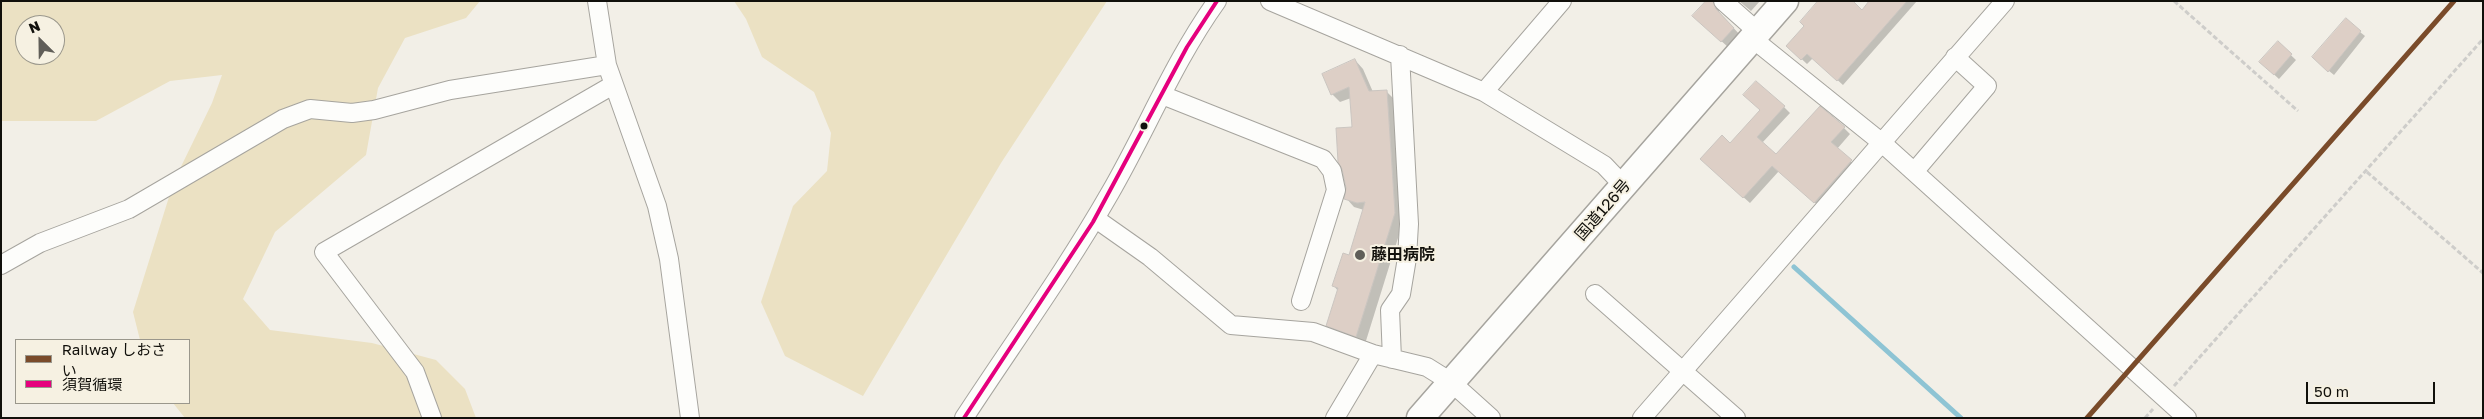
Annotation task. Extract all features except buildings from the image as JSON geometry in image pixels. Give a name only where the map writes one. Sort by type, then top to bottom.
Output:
[{"type":"highway","name":"国道126号","points":[[1420,418],[1785,1]]},
{"type":"street","points":[[597,1],[607,65],[657,206],[669,259],[690,418]]},
{"type":"street","points":[[964,418],[1096,218],[1131,157],[1191,37],[1217,1]]},
{"type":"street","points":[[1270,1],[1484,92],[1604,165],[1624,186]]},
{"type":"street","points":[[1484,92],[1562,1]]},
{"type":"street","points":[[1723,1],[1755,35],[1881,142],[2187,418]]},
{"type":"street","points":[[1642,418],[2005,1]]},
{"type":"street","points":[[1392,359],[1390,310],[1400,294],[1407,258],[1409,224],[1400,55]]},
{"type":"street","points":[[1914,172],[1987,86],[1955,57]]},
{"type":"street","points":[[1,265],[40,242],[129,209],[283,119],[310,109],[352,113],[374,110],[450,90],[607,65]]},
{"type":"street","points":[[432,418],[415,372],[324,252],[613,85]]},
{"type":"street","points":[[1162,95],[1323,159],[1332,171],[1336,190],[1301,302]]},
{"type":"street","points":[[1096,218],[1150,257],[1231,325],[1313,332],[1373,354],[1427,367],[1452,382],[1491,418]]},
{"type":"street","points":[[1595,294],[1736,418]]},
{"type":"street","points":[[1335,418],[1373,354]]},
{"type":"path","points":[[2174,1],[2298,111]]},
{"type":"path","points":[[2164,398],[2367,172],[2483,39]]},
{"type":"path","points":[[2367,172],[2483,273]]},
{"type":"shaded area","points":[[1,1],[480,1],[466,18],[405,38],[378,88],[366,155],[275,232],[243,299],[270,330],[372,343],[436,360],[465,389],[476,418],[185,418],[174,404],[190,404],[190,339],[140,339],[133,312],[174,181],[212,103],[222,75],[170,81],[96,121],[1,121]]},
{"type":"shaded area","points":[[734,1],[1107,1],[1001,163],[863,396],[785,356],[761,302],[793,206],[827,171],[831,133],[814,92],[762,57],[746,19]]},
{"type":"waterway","points":[[1794,267],[1961,418]]},
{"type":"rail line","name":"しおさい","points":[[2087,418],[2454,1]]},
{"type":"transit line","name":"須賀循環","points":[[964,418],[1093,222],[1187,47],[1217,1]]},
{"type":"place","name":"藤田病院","points":[[1360,255]]}]
